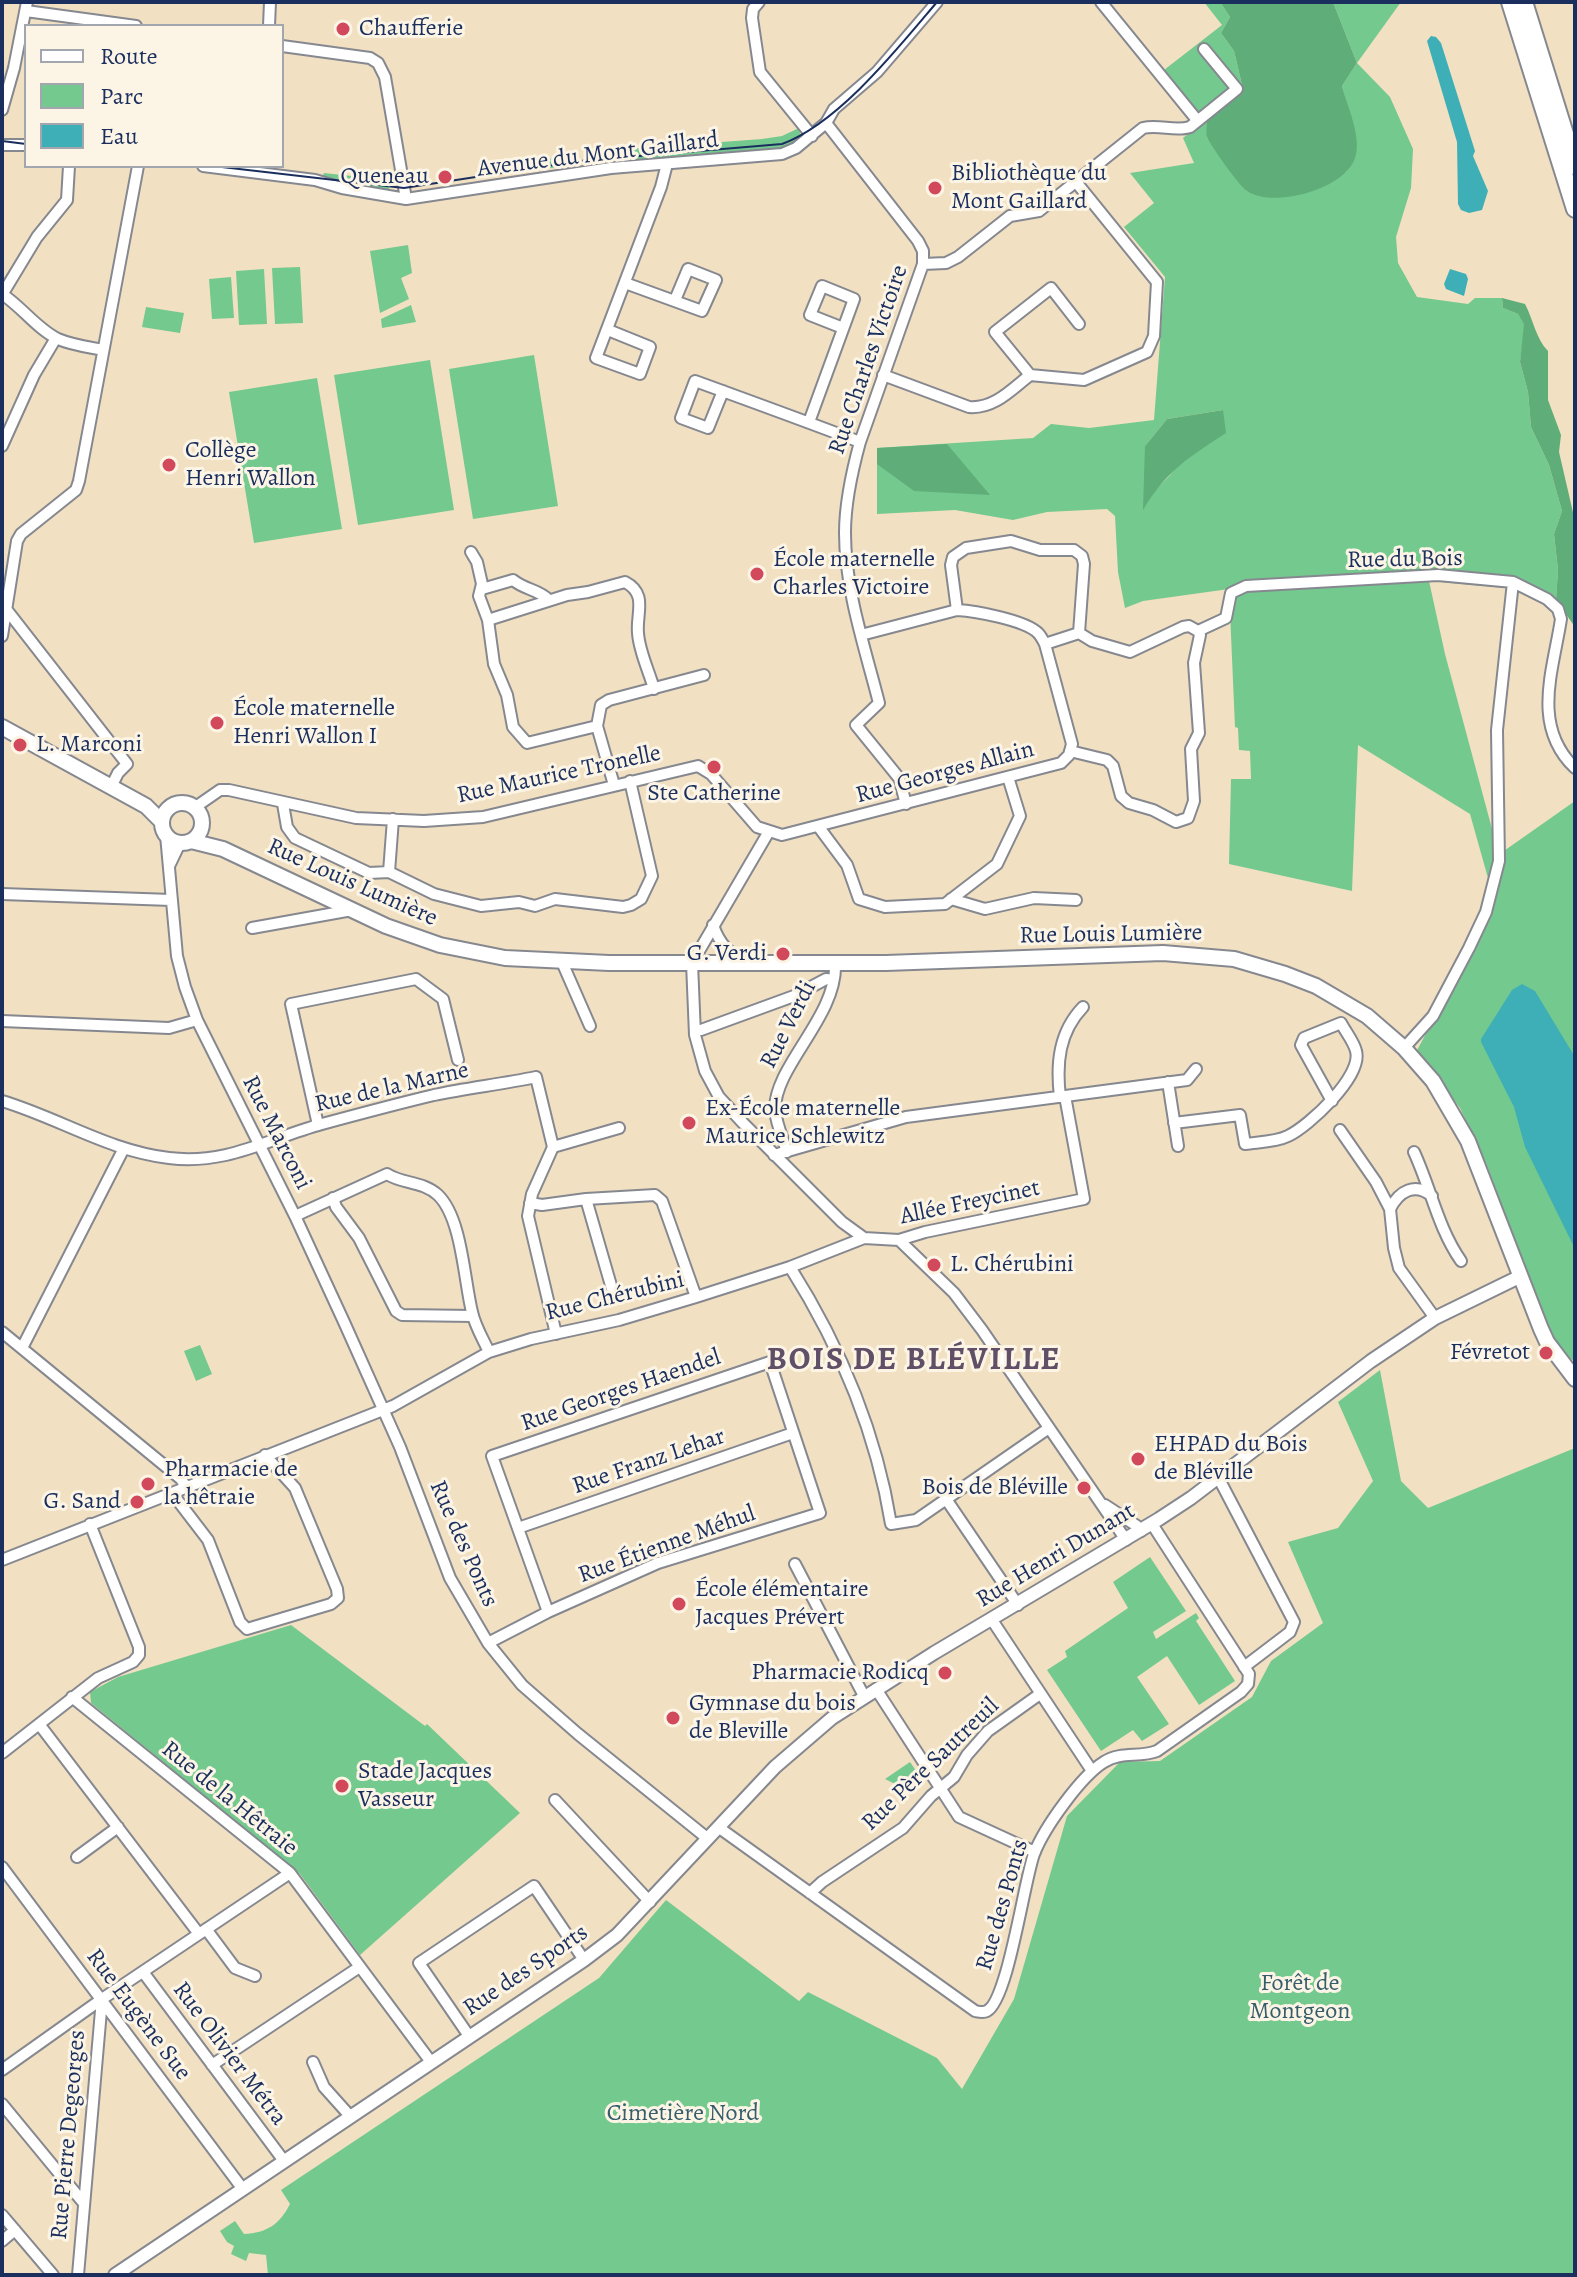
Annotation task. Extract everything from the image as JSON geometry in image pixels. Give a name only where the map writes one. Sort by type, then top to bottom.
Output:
[{"type":"highway","points":[[1510,2],[1575,209]]},
{"type":"highway","points":[[1524,2],[1575,166]]},
{"type":"main road","points":[[2,727],[146,806],[186,842],[198,834],[202,826],[194,808],[180,803],[165,822]]},
{"type":"main road","name":"Rue Louis Lumière","points":[[202,826],[223,849],[386,926],[440,945],[505,958],[562,962],[759,964],[1163,953],[1234,959],[1316,986],[1367,1016],[1404,1048],[1433,1081],[1459,1121],[1478,1163],[1547,1342],[1575,1379]]},
{"type":"main road","name":"Rue Louis Lumière","points":[[186,842],[223,849]]},
{"type":"street","points":[[269,24],[270,2]]},
{"type":"street","points":[[759,2],[753,9],[752,18],[760,72],[812,136]]},
{"type":"street","name":"Avenue du Mont Gaillard","points":[[219,168],[315,180],[406,199],[581,172],[782,154],[796,148],[826,123],[834,109],[877,72],[937,2]]},
{"type":"street","points":[[1101,2],[1197,120]]},
{"type":"street","points":[[2,110],[26,6],[125,24]]},
{"type":"street","points":[[284,46],[370,58],[378,63],[385,77],[406,199]]},
{"type":"street","points":[[923,264],[946,263],[1010,216],[1039,211],[1143,128],[1182,129],[1197,120],[1237,89],[1204,49]]},
{"type":"street","name":"Rue Charles Victoire","points":[[826,123],[923,251],[923,264],[860,442],[852,471],[845,532],[852,593],[879,703],[856,725],[899,778],[906,804]]},
{"type":"street","points":[[2,145],[24,145]]},
{"type":"street","points":[[608,330],[650,347],[640,374],[596,358],[667,164]]},
{"type":"street","points":[[69,168],[67,200],[37,237],[2,294],[56,338],[103,350]]},
{"type":"street","points":[[2,636],[4,606],[17,541],[21,534],[76,490],[79,481],[138,168]]},
{"type":"street","points":[[883,375],[969,407],[981,408],[994,403],[1030,375],[1084,380],[1147,352],[1154,336],[1157,282],[1076,182]]},
{"type":"street","points":[[625,283],[702,311],[716,280],[688,269],[675,300]]},
{"type":"street","points":[[809,422],[854,299],[822,286],[810,315],[843,328]]},
{"type":"street","points":[[1030,375],[995,332],[1051,288],[1079,324]]},
{"type":"street","points":[[2,446],[34,375],[56,338]]},
{"type":"street","points":[[723,391],[708,428],[681,418],[695,381],[723,391],[809,422],[860,442]]},
{"type":"street","points":[[957,610],[951,565],[953,557],[966,548],[1011,541],[1040,550],[1074,550],[1082,556],[1084,564],[1079,633]]},
{"type":"street","points":[[471,552],[477,562],[482,589],[479,596],[488,620],[494,664],[507,695],[513,727],[527,743],[597,726]]},
{"type":"street","name":"Rue du Bois","points":[[1198,631],[1226,618],[1231,593],[1246,586],[1438,575],[1513,582],[1547,599],[1558,609],[1561,619],[1547,711],[1554,742],[1575,768]]},
{"type":"street","points":[[482,589],[513,580],[521,587],[540,591],[549,600]]},
{"type":"street","points":[[488,620],[549,600],[625,582],[637,590],[641,606],[638,633],[654,689]]},
{"type":"street","points":[[1404,1048],[1433,1016],[1469,948],[1486,912],[1499,861],[1497,730],[1513,582]]},
{"type":"street","points":[[4,606],[127,764],[111,787]]},
{"type":"street","points":[[861,635],[957,610],[1027,626],[1038,633],[1045,644],[1079,633],[1092,641],[1130,652],[1183,627],[1189,626],[1198,631],[1200,635],[1194,663],[1199,733],[1191,749],[1194,801],[1188,818],[1176,822],[1153,810],[1129,803],[1121,796],[1113,766],[1107,760],[1070,751]]},
{"type":"street","name":"Rue Georges Allain","points":[[768,833],[782,835],[1061,763],[1072,744],[1045,644]]},
{"type":"street","points":[[614,785],[597,726],[604,703],[704,675]]},
{"type":"street","name":"Rue Maurice Tronelle","points":[[194,808],[220,790],[242,792],[283,804],[356,818],[424,821],[483,817],[681,768],[702,767],[757,827],[768,833]]},
{"type":"street","points":[[818,826],[847,865],[859,899],[885,907],[945,904],[997,864],[1004,852],[1020,816],[1008,777]]},
{"type":"street","points":[[283,804],[287,827],[295,838],[369,873],[389,872],[434,894],[481,906],[519,902],[535,906],[555,899],[623,907],[641,899],[652,876],[630,781]]},
{"type":"street","points":[[389,872],[393,819]]},
{"type":"street","name":"Rue Marconi","points":[[165,822],[177,956],[197,1020],[295,1216],[384,1409]]},
{"type":"street","points":[[768,833],[692,963],[695,1035],[705,1071],[719,1097],[842,1222],[864,1238]]},
{"type":"street","name":"Rue Marconi","points":[[170,866],[186,842]]},
{"type":"street","points":[[2,894],[171,900]]},
{"type":"street","points":[[951,899],[985,909],[1034,898],[1076,900]]},
{"type":"street","points":[[252,928],[352,910]]},
{"type":"street","points":[[713,925],[722,945],[730,953],[759,964]]},
{"type":"street","points":[[562,962],[590,1026]]},
{"type":"street","name":"Rue Verdi","points":[[787,1152],[775,1110],[780,1085],[813,1030],[833,980],[835,963]]},
{"type":"street","points":[[318,1125],[291,1004],[416,979],[443,999],[458,1060]]},
{"type":"street","points":[[701,1030],[794,996],[826,979],[833,980]]},
{"type":"street","points":[[1062,1096],[1059,1055],[1072,1018],[1083,1007]]},
{"type":"street","points":[[2,1021],[169,1028],[197,1020]]},
{"type":"street","points":[[1174,1123],[1240,1115],[1245,1144],[1285,1138],[1332,1101],[1356,1061],[1356,1051],[1341,1023],[1304,1038],[1301,1045],[1332,1101]]},
{"type":"street","points":[[774,1155],[906,1117],[1187,1080],[1196,1069]]},
{"type":"street","name":"Rue de la Marne","points":[[2,1101],[123,1150],[171,1158],[213,1159],[244,1153],[318,1125],[434,1095],[536,1077],[553,1147]]},
{"type":"street","points":[[1168,1082],[1178,1146]]},
{"type":"street","name":"Allée Freycinet","points":[[864,1238],[899,1240],[1084,1199],[1062,1096]]},
{"type":"street","points":[[556,1334],[528,1216],[530,1203],[553,1147],[619,1128]]},
{"type":"street","points":[[1340,1130],[1376,1182],[1390,1209],[1399,1268],[1435,1318]]},
{"type":"street","points":[[22,1348],[123,1150]]},
{"type":"street","points":[[1414,1152],[1432,1196],[1439,1225],[1461,1261]]},
{"type":"street","points":[[295,1216],[387,1174],[429,1188],[439,1196],[451,1218],[473,1316],[489,1352]]},
{"type":"street","points":[[1390,1209],[1397,1195],[1409,1189],[1417,1188],[1432,1196]]},
{"type":"street","points":[[530,1203],[542,1205],[655,1195],[662,1201],[696,1297]]},
{"type":"street","points":[[333,1198],[359,1238],[396,1311],[402,1315],[473,1316]]},
{"type":"street","points":[[586,1199],[612,1289]]},
{"type":"street","name":"Rue Chérubini","points":[[2,1560],[384,1409],[489,1352],[619,1320],[696,1297],[790,1267],[864,1238]]},
{"type":"street","points":[[899,1240],[954,1293],[1126,1540]]},
{"type":"street","points":[[790,1267],[815,1306],[851,1381],[876,1454],[891,1524],[916,1520],[1049,1428]]},
{"type":"street","name":"Rue Henri Dunant","points":[[707,1838],[784,1759],[832,1718],[1146,1528],[1371,1361],[1435,1318],[1521,1276]]},
{"type":"street","points":[[2,1332],[181,1479],[186,1487]]},
{"type":"street","name":"Rue Georges Haendel","points":[[548,1612],[492,1456],[770,1362],[820,1513]]},
{"type":"street","name":"Rue des Ponts","points":[[384,1409],[450,1578],[488,1643],[522,1685],[707,1838]]},
{"type":"street","name":"Rue Franz Lehar","points":[[518,1528],[793,1433]]},
{"type":"street","points":[[172,1493],[208,1540],[240,1622],[247,1629],[331,1604],[338,1598],[337,1589],[304,1507],[295,1488],[265,1455]]},
{"type":"street","points":[[1100,1501],[1137,1526],[1146,1528],[1244,1667],[1290,1632],[1294,1622],[1218,1477]]},
{"type":"street","points":[[946,1499],[1018,1605]]},
{"type":"street","name":"Rue Étienne Méhul","points":[[488,1643],[548,1612],[658,1563],[820,1513]]},
{"type":"street","points":[[2,1753],[98,1678],[133,1662],[139,1655],[139,1647],[90,1524]]},
{"type":"street","points":[[795,1564],[870,1693],[903,1733],[959,1817],[1035,1852]]},
{"type":"street","points":[[992,1620],[1092,1771]]},
{"type":"street","name":"Rue des Ponts","points":[[718,1827],[975,2011],[983,2012],[993,2004],[1006,1968],[1035,1852],[1053,1819],[1092,1771],[1112,1757],[1150,1754],[1245,1688],[1249,1679],[1244,1667]]},
{"type":"street","name":"Rue Père Sautreuil","points":[[810,1893],[903,1828],[954,1777],[967,1755],[988,1731],[1040,1694]]},
{"type":"street","name":"Rue de la Hêtraie","points":[[72,1697],[290,1873],[431,2062]]},
{"type":"street","points":[[39,1724],[203,1932],[235,1968],[255,1976]]},
{"type":"street","points":[[555,1800],[650,1902]]},
{"type":"street","points":[[77,1857],[118,1827]]},
{"type":"street","name":"Rue des Sports","points":[[115,2275],[584,1960],[617,1935],[707,1838]]},
{"type":"street","name":"Rue Eugène Sue","points":[[2,1867],[242,2188]]},
{"type":"street","points":[[3,2065],[290,1873]]},
{"type":"street","points":[[469,2036],[419,1963],[534,1886],[584,1960]]},
{"type":"street","points":[[212,2065],[358,1968]]},
{"type":"street","name":"Rue Olivier Métra","points":[[143,1972],[284,2161]]},
{"type":"street","name":"Rue Pierre Degeorges","points":[[78,2275],[82,2201],[102,1999]]},
{"type":"street","points":[[313,2062],[324,2087],[350,2116]]},
{"type":"street","points":[[2,2104],[82,2201]]},
{"type":"street","points":[[2,2215],[53,2275]]},
{"type":"street","points":[[2,2241],[15,2230]]},
{"type":"green space","points":[[1204,2],[1220,2],[1230,17],[1221,33],[1234,51],[1243,89],[1207,119],[1207,137],[1247,191],[1289,195],[1310,192],[1347,171],[1356,139],[1342,86],[1357,63],[1390,97],[1413,149],[1411,188],[1396,237],[1398,263],[1417,297],[1468,304],[1475,298],[1502,298],[1503,308],[1518,314],[1525,324],[1520,362],[1528,392],[1531,427],[1549,465],[1562,511],[1554,534],[1558,570],[1556,600],[1505,588],[1429,581],[1445,654],[1501,853],[1575,801],[1575,1362],[1555,1346],[1486,1163],[1460,1108],[1416,1052],[1480,934],[1488,878],[1470,814],[1358,745],[1352,891],[1229,864],[1231,779],[1251,779],[1250,751],[1239,750],[1238,728],[1235,727],[1229,589],[1143,601],[1125,608],[1118,572],[1115,516],[1107,509],[1047,512],[1013,520],[955,510],[877,514],[877,448],[1033,438],[1051,424],[1089,428],[1154,420],[1165,277],[1124,227],[1154,203],[1130,173],[1194,163],[1183,138],[1203,122],[1164,70],[1222,25]],"holes":[[[1223,410],[1157,488],[1145,446],[1167,419]]]},
{"type":"green space","points":[[1220,2],[1333,2],[1357,63],[1342,86],[1357,150],[1349,169],[1338,179],[1324,187],[1290,197],[1259,196],[1243,188],[1214,149],[1207,137],[1207,119],[1243,89],[1234,51],[1221,33],[1230,17]]},
{"type":"green space","points":[[1333,2],[1401,2],[1357,63]]},
{"type":"green space","points":[[799,128],[801,138],[784,149],[615,163],[613,150],[762,139],[782,136]]},
{"type":"green space","points":[[575,155],[577,164],[513,174],[512,164]]},
{"type":"green space","points":[[324,173],[388,180],[390,193],[322,178]]},
{"type":"green space","points":[[408,245],[412,273],[401,278],[409,299],[380,313],[370,251]]},
{"type":"green space","points":[[300,267],[303,323],[275,324],[272,268]]},
{"type":"green space","points":[[264,269],[267,324],[239,325],[236,271]]},
{"type":"green space","points":[[231,277],[234,318],[212,319],[209,279]]},
{"type":"green space","points":[[1502,298],[1525,304],[1548,351],[1548,400],[1561,435],[1559,452],[1575,521],[1575,627],[1556,600],[1558,570],[1554,534],[1562,511],[1549,465],[1531,427],[1528,392],[1520,362],[1524,324],[1518,314],[1503,308]]},
{"type":"green space","points":[[411,305],[416,322],[382,328],[381,319]]},
{"type":"green space","points":[[146,307],[184,313],[180,333],[142,327]]},
{"type":"green space","points":[[534,355],[558,506],[473,519],[449,369]]},
{"type":"green space","points":[[430,360],[454,510],[358,525],[334,375]]},
{"type":"green space","points":[[317,378],[342,529],[254,543],[229,392]]},
{"type":"green space","points":[[1223,410],[1226,433],[1170,475],[1143,510],[1145,446],[1167,419]]},
{"type":"green space","points":[[947,444],[990,495],[914,491],[877,464],[877,448]]},
{"type":"green space","points":[[200,1345],[212,1374],[196,1381],[184,1351]]},
{"type":"green space","name":"Forêt de Montgeon","points":[[1380,1370],[1401,1481],[1428,1508],[1575,1448],[1575,2275],[268,2275],[266,2255],[249,2253],[246,2261],[231,2254],[234,2246],[220,2231],[235,2221],[244,2234],[272,2226],[290,2204],[281,2190],[599,1978],[666,1900],[799,2001],[808,1992],[937,2058],[962,2089],[1014,1999],[1067,1816],[1120,1762],[1160,1761],[1252,1697],[1271,1661],[1323,1623],[1288,1542],[1338,1528],[1373,1481],[1338,1402]]},
{"type":"green space","points":[[1150,1557],[1186,1611],[1153,1632],[1156,1639],[1196,1613],[1199,1618],[1196,1621],[1235,1681],[1199,1705],[1167,1656],[1137,1677],[1169,1724],[1142,1741],[1133,1730],[1101,1751],[1047,1670],[1067,1657],[1065,1651],[1128,1608],[1113,1582]]},
{"type":"green space","name":"Stade Jacques Vasseur","points":[[291,1625],[425,1726],[427,1724],[520,1813],[360,1955],[300,1874],[91,1703],[90,1692],[118,1677]]},
{"type":"green space","points":[[910,1762],[923,1781],[909,1791],[885,1779]]},
{"type":"water","points":[[1431,36],[1441,43],[1475,151],[1473,156],[1488,191],[1482,210],[1469,213],[1461,210],[1458,204],[1457,142],[1427,41]]},
{"type":"water","points":[[1450,269],[1466,274],[1468,279],[1464,296],[1446,289],[1444,284]]},
{"type":"water","points":[[1522,984],[1535,991],[1575,1057],[1575,1249],[1525,1147],[1514,1107],[1481,1042],[1512,990]]},
{"type":"tram line","points":[[230,168],[404,188],[580,161],[782,144],[803,134],[846,102],[886,62],[937,2]]},
{"type":"tram line","points":[[2,141],[24,144]]},
{"type":"place","name":"Chaufferie","points":[[343,29]]},
{"type":"place","name":"Queneau","points":[[445,177]]},
{"type":"place","name":"Bibliothèque du Mont Gaillard","points":[[935,188]]},
{"type":"place","name":"Collège Henri Wallon","points":[[169,465]]},
{"type":"place","name":"École maternelle Charles Victoire","points":[[757,574]]},
{"type":"place","name":"École maternelle Henri Wallon I","points":[[217,723]]},
{"type":"place","name":"L. Marconi","points":[[20,745]]},
{"type":"place","name":"Ste Catherine","points":[[714,767]]},
{"type":"place","name":"G. Verdi","points":[[783,954]]},
{"type":"place","name":"Ex-École maternelle Maurice Schlewitz","points":[[689,1123]]},
{"type":"place","name":"L. Chérubini","points":[[934,1265]]},
{"type":"place","name":"Févretot","points":[[1546,1353]]},
{"type":"place","name":"EHPAD du Bois de Bléville","points":[[1138,1459]]},
{"type":"place","name":"Pharmacie de la hêtraie","points":[[148,1484]]},
{"type":"place","name":"Bois de Bléville","points":[[1084,1488]]},
{"type":"place","name":"G. Sand","points":[[137,1502]]},
{"type":"place","name":"École élémentaire Jacques Prévert","points":[[679,1604]]},
{"type":"place","name":"Pharmacie Rodicq","points":[[945,1673]]},
{"type":"place","name":"Gymnase du bois de Bleville","points":[[673,1718]]},
{"type":"place","name":"Stade Jacques Vasseur","points":[[342,1786]]},
{"type":"district","name":"BOIS DE BLÉVILLE","points":[[914,1361]]},
{"type":"park label","name":"Cimetière Nord","points":[[683,2114]]}]
